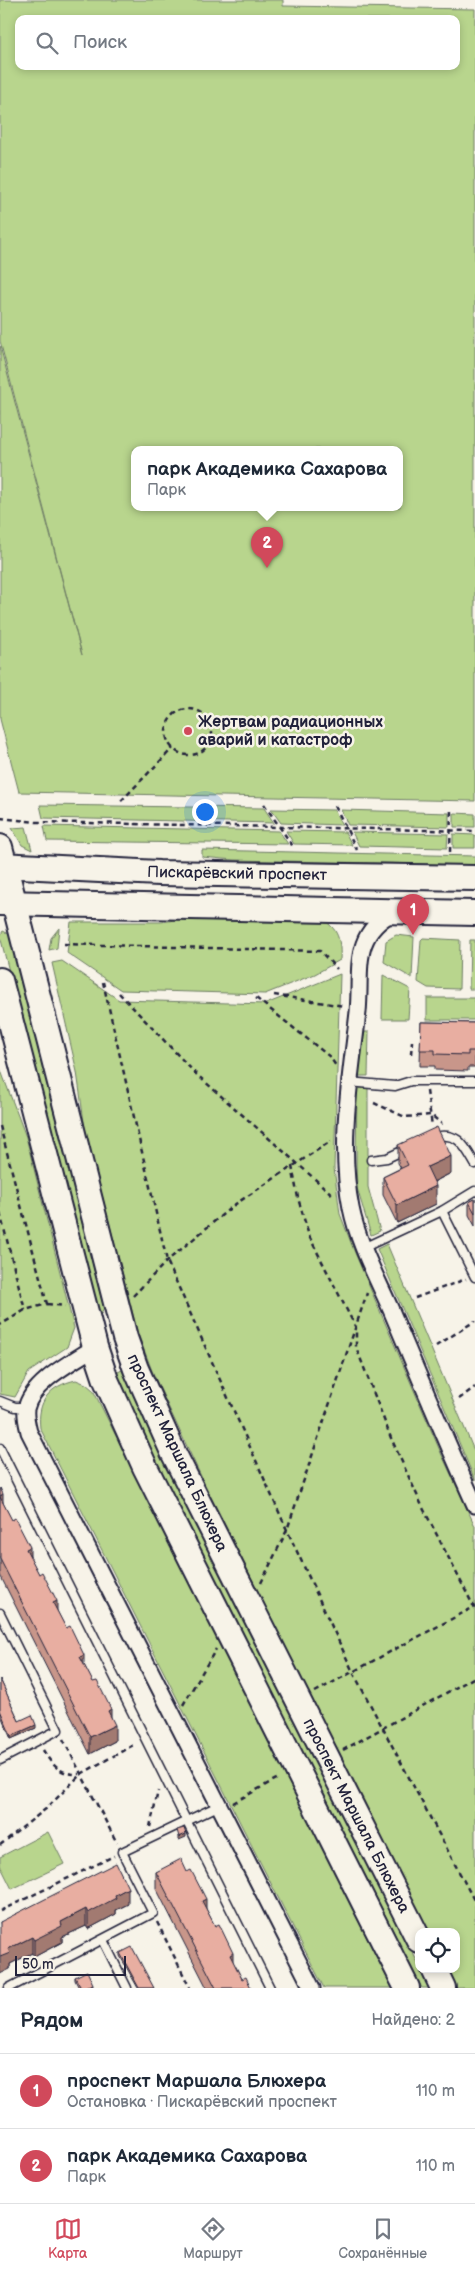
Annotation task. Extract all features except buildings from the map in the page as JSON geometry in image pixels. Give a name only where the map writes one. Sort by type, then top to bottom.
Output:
[{"type":"main road","name":"Пискарёвский проспект","points":[[2,859],[159,873],[475,878]]},
{"type":"main road","name":"проспект Маршала Блюхера","points":[[2,859],[7,903],[125,1338],[153,1409],[415,1932]]},
{"type":"main road","name":"Пискарёвский проспект","points":[[7,903],[475,913]]},
{"type":"main road","name":"проспект Маршала Блюхера","points":[[0,980],[95,1347],[106,1380],[129,1432],[227,1630],[408,1988]]},
{"type":"main road","points":[[95,1347],[125,1338]]},
{"type":"main road","points":[[436,1973],[443,1988]]},
{"type":"street","points":[[394,911],[374,924],[365,938],[361,949],[358,1008],[348,1082],[346,1166],[352,1209],[364,1246],[475,1505]]},
{"type":"street","points":[[95,1347],[41,1384],[30,1396],[26,1407],[29,1432],[312,1988]]},
{"type":"lane","points":[[348,1082],[395,1086],[411,1081],[475,1081]]},
{"type":"lane","points":[[423,1141],[445,1135],[454,1138],[463,1144],[475,1164]]},
{"type":"lane","points":[[371,1160],[387,1158],[414,1145]]},
{"type":"lane","points":[[364,1246],[442,1210],[475,1192]]},
{"type":"lane","points":[[442,1210],[475,1276]]},
{"type":"lane","points":[[0,1401],[15,1407],[26,1407]]},
{"type":"lane","points":[[0,1448],[270,1988]]},
{"type":"lane","points":[[0,1613],[58,1730],[0,1760]]},
{"type":"lane","points":[[9,1988],[153,1913],[122,1852],[186,1820],[220,1808]]},
{"type":"lane","points":[[103,1940],[127,1988]]},
{"type":"path","points":[[182,710],[196,710],[206,718],[210,724],[211,737],[204,748],[193,754],[186,754],[173,748],[166,736],[166,730],[171,718],[176,713],[182,710]]},
{"type":"path","points":[[121,801],[173,748]]},
{"type":"path","points":[[264,804],[294,848]]},
{"type":"path","points":[[335,806],[357,850]]},
{"type":"path","points":[[450,852],[451,808]]},
{"type":"path","points":[[0,818],[36,822],[475,831]]},
{"type":"path","points":[[64,944],[320,952],[337,969]]},
{"type":"path","points":[[103,982],[167,1261],[286,1530],[353,1672],[475,1902]]},
{"type":"path","points":[[119,992],[195,1073],[296,1163],[352,1209]]},
{"type":"path","points":[[274,995],[358,1008]]},
{"type":"path","points":[[256,998],[330,1057],[348,1082]]},
{"type":"path","points":[[411,1054],[412,1042]]},
{"type":"path","points":[[425,1081],[434,1137]]},
{"type":"path","points":[[374,1103],[405,1117],[431,1115]]},
{"type":"path","points":[[0,1126],[47,1304]]},
{"type":"path","points":[[118,1311],[167,1261],[234,1206],[347,1130]]},
{"type":"path","points":[[292,1166],[298,1198],[309,1236],[356,1328],[356,1347],[391,1438],[423,1508],[475,1607],[298,1701]]},
{"type":"path","points":[[0,1213],[25,1310]]},
{"type":"path","points":[[248,1601],[261,1584],[286,1530],[367,1293],[377,1276]]},
{"type":"path","points":[[415,1298],[475,1276]]},
{"type":"path","points":[[0,1325],[25,1310],[47,1304],[85,1309]]},
{"type":"path","points":[[436,1346],[475,1321]]},
{"type":"path","points":[[459,1400],[475,1387]]},
{"type":"path","points":[[175,1720],[227,1630]]},
{"type":"path","points":[[326,1756],[348,1748],[475,1678]]},
{"type":"path","points":[[0,1911],[122,1852],[58,1730]]},
{"type":"path","points":[[0,1845],[47,1808],[81,1774],[145,1738]]},
{"type":"path","points":[[37,1740],[50,1763],[57,1769],[64,1772],[81,1774]]},
{"type":"path","points":[[220,1808],[297,1768]]},
{"type":"path","points":[[147,1840],[162,1773]]},
{"type":"path","points":[[153,1913],[190,1988]]},
{"type":"green space","points":[[0,0],[283,0],[283,6],[475,9],[475,801],[19,792],[0,719],[0,346],[82,655],[0,341]]},
{"type":"green space","points":[[40,805],[264,808],[274,823],[43,818]]},
{"type":"green space","points":[[271,809],[334,810],[342,825],[281,823]]},
{"type":"green space","points":[[341,810],[449,813],[449,827],[348,825]]},
{"type":"green space","points":[[454,813],[475,814],[475,827],[454,827]]},
{"type":"green space","points":[[44,826],[279,831],[288,844],[47,841]]},
{"type":"green space","points":[[26,827],[32,850],[22,845],[12,828]]},
{"type":"green space","points":[[286,831],[345,832],[352,845],[294,844]]},
{"type":"green space","points":[[352,832],[448,834],[447,848],[359,846]]},
{"type":"green space","points":[[453,834],[475,835],[475,848],[453,848]]},
{"type":"green space","points":[[202,850],[475,856],[475,865],[234,860],[202,857]]},
{"type":"green space","points":[[203,916],[320,919],[331,926],[338,936],[340,960],[315,974],[265,994],[121,990],[67,953],[71,922],[161,922]]},
{"type":"green space","points":[[59,928],[57,948],[49,950],[51,938]]},
{"type":"green space","points":[[3,931],[9,934],[104,1309],[101,1314],[96,1312],[0,936]]},
{"type":"green space","points":[[396,935],[414,937],[412,978],[384,962],[386,941]]},
{"type":"green space","points":[[423,938],[460,940],[459,989],[428,988],[418,982],[421,940]]},
{"type":"green space","points":[[470,940],[475,940],[475,989],[469,989]]},
{"type":"green space","points":[[62,961],[119,1000],[266,1004],[340,974],[334,1168],[340,1214],[441,1453],[475,1526],[475,1988],[456,1988],[449,1973],[460,1973],[460,1928],[426,1928],[206,1487],[154,1376],[138,1334],[85,1129],[77,1072],[52,963]]},
{"type":"green space","points":[[383,975],[410,989],[408,1019],[382,1019]]},
{"type":"green space","points":[[427,998],[475,998],[475,1020],[427,1020]]},
{"type":"green space","points":[[365,1032],[369,1032],[368,1076],[357,1076],[358,1058]]},
{"type":"green space","points":[[0,1068],[26,1137],[74,1328],[67,1347],[29,1372],[15,1397],[0,1394]]},
{"type":"green space","points":[[357,1088],[368,1088],[368,1187],[380,1231],[371,1235],[357,1188]]},
{"type":"green space","points":[[387,1244],[475,1453],[475,1480],[377,1249]]},
{"type":"green space","points":[[122,1370],[163,1460],[415,1957],[415,1973],[423,1973],[430,1988],[422,1988],[157,1463],[116,1373]]},
{"type":"green space","points":[[76,1380],[86,1384],[93,1390],[392,1988],[324,1988],[40,1428],[41,1410],[47,1396],[59,1386]]},
{"type":"green space","points":[[48,1832],[64,1864],[12,1889],[0,1865],[0,1857]]},
{"type":"place","name":"парк Академика Сахарова","points":[[267,568]]},
{"type":"place","name":"Жертвам радиационных аварий и катастроф","points":[[188,731]]},
{"type":"place","name":"проспект Маршала Блюхера","points":[[413,935]]}]
